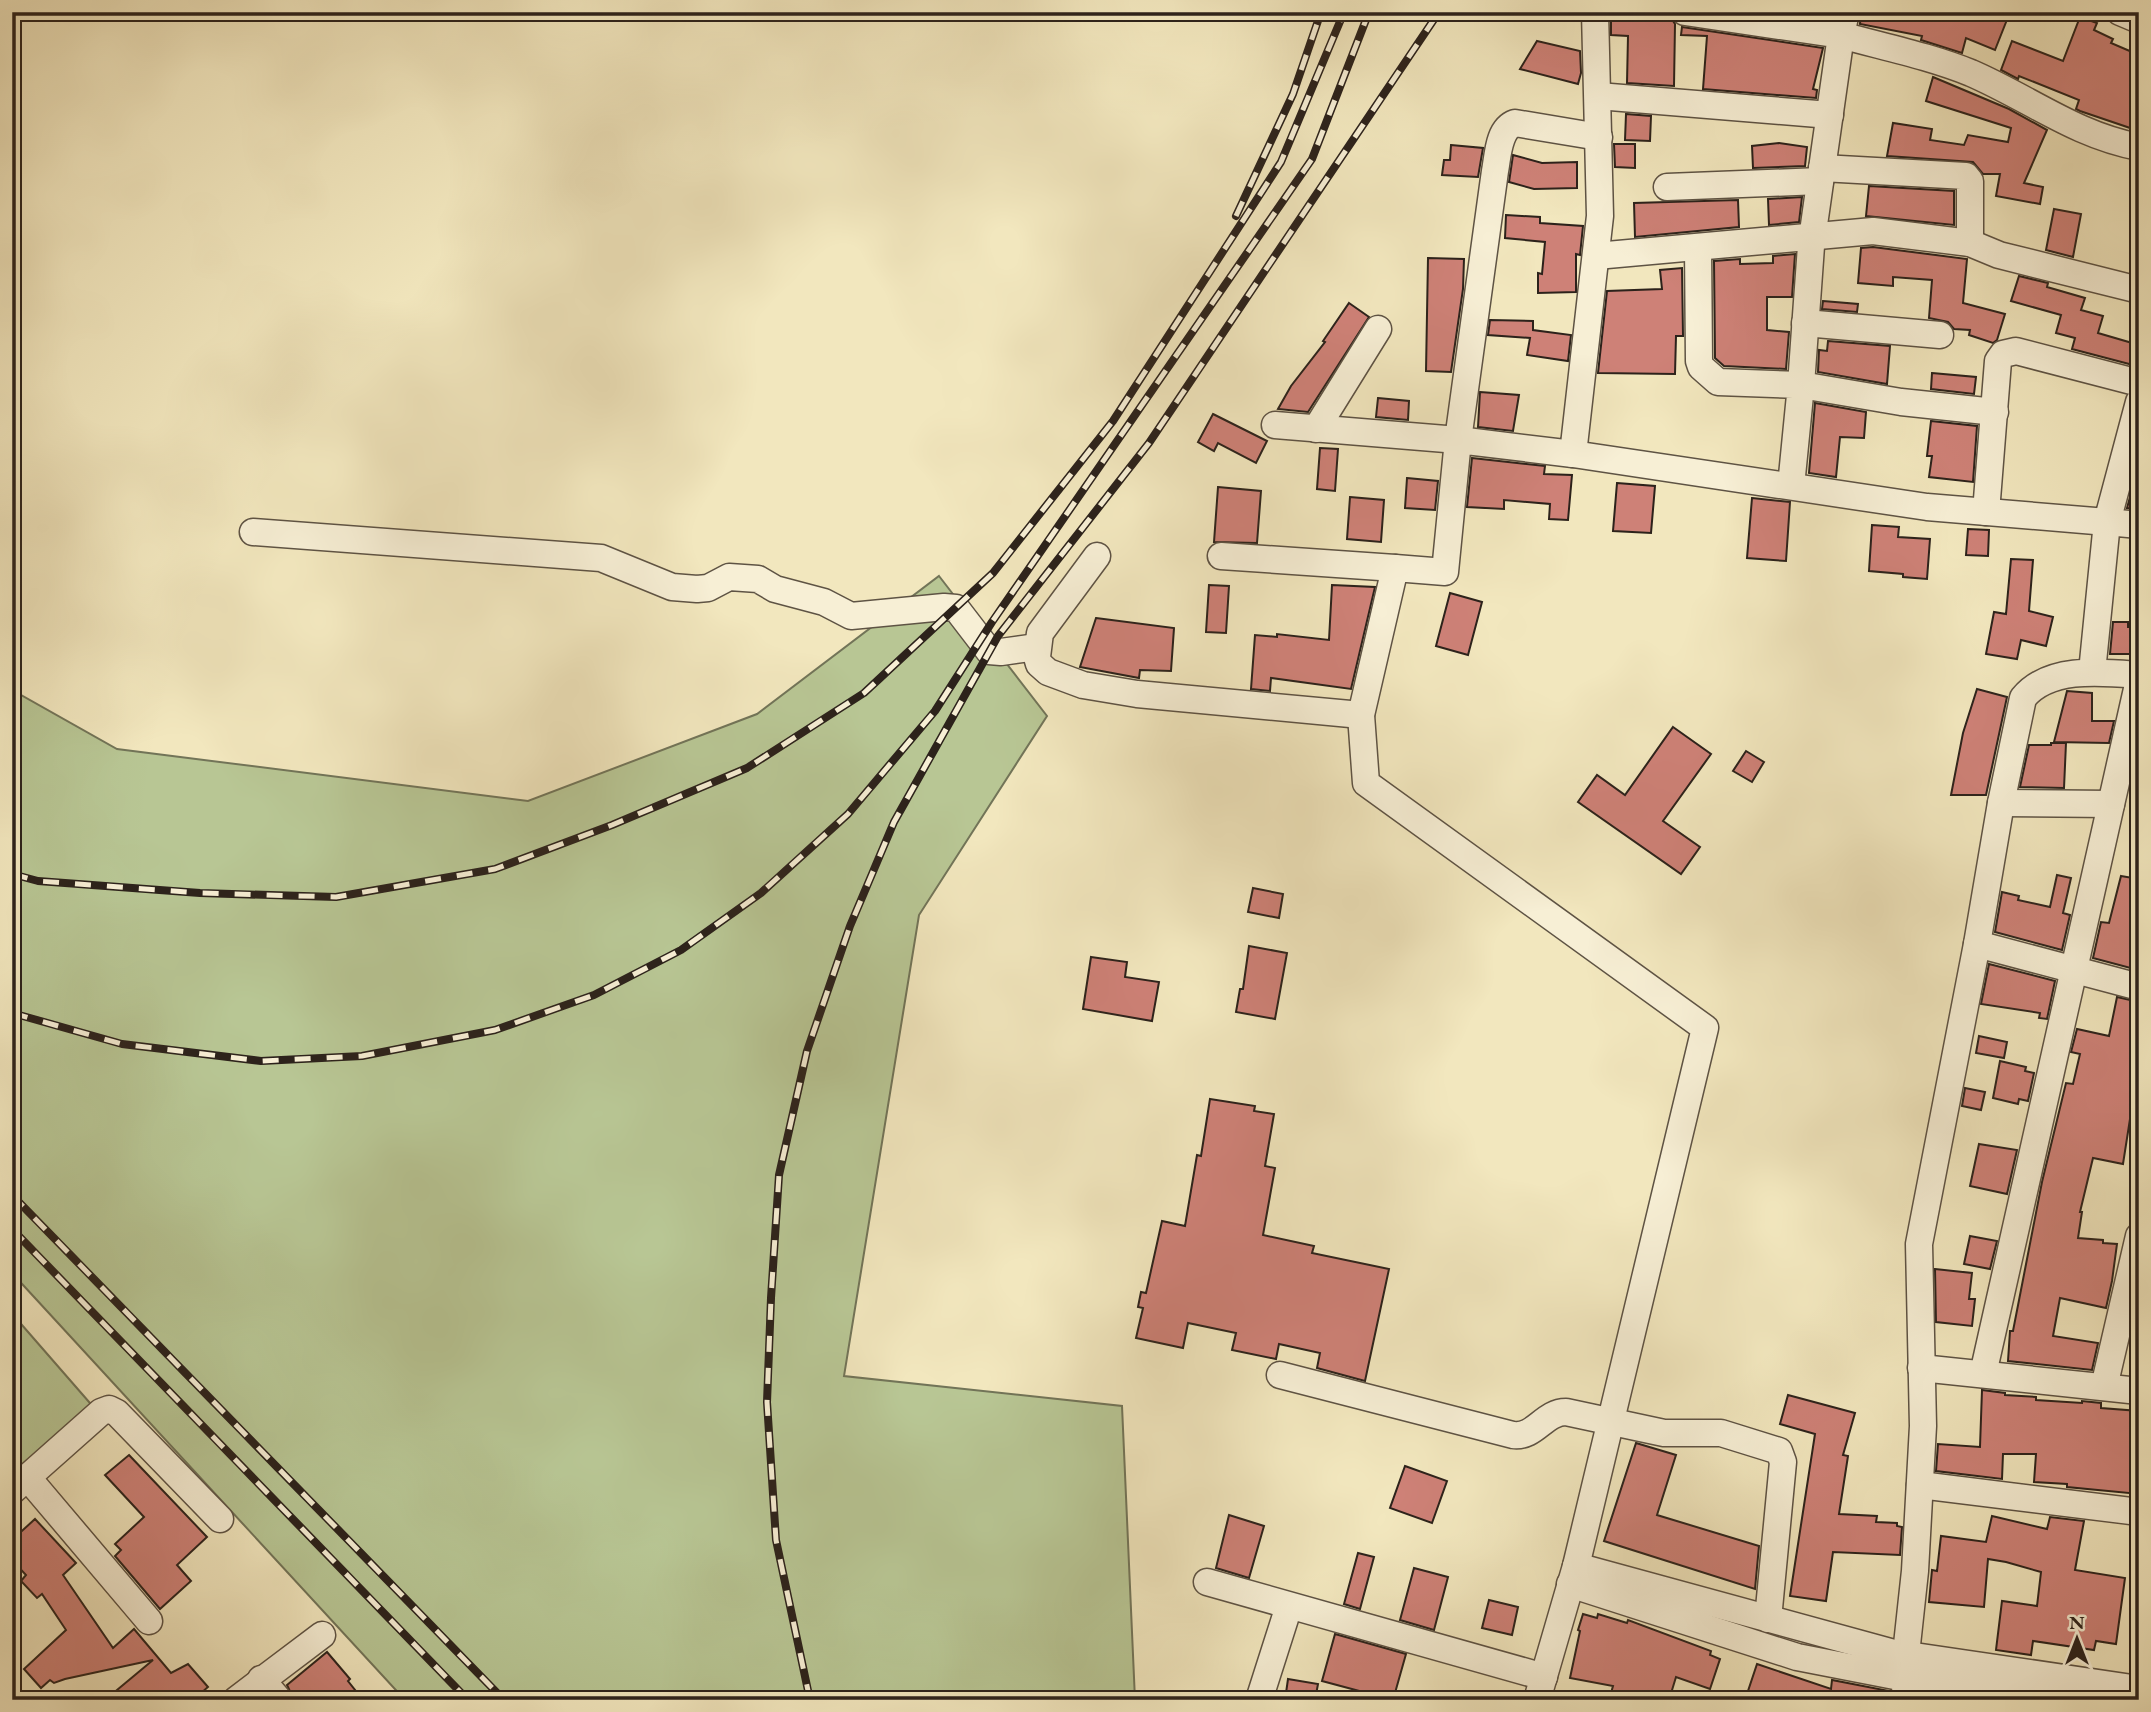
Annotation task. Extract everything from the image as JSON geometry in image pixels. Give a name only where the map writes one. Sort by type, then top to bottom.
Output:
[{"type":"street","points":[[1573,454],[1600,216],[1595,12]]},
{"type":"street","points":[[1685,12],[1843,24],[1993,84],[2069,125],[2110,141],[2139,146]]},
{"type":"street","points":[[2120,12],[2139,20]]},
{"type":"street","points":[[1791,486],[1812,237],[1843,24]]},
{"type":"street","points":[[1598,96],[1829,115]]},
{"type":"street","points":[[1221,556],[1445,572],[1458,440],[1495,171],[1504,131],[1515,123],[1599,137]]},
{"type":"street","points":[[1667,187],[1821,174],[1966,176],[1970,181],[1969,243]]},
{"type":"street","points":[[1596,256],[1873,231],[1969,243],[1999,255],[2139,290]]},
{"type":"street","points":[[1698,247],[1699,362],[1718,382],[1801,385],[1901,402],[1994,412]]},
{"type":"street","points":[[1805,323],[1940,335]]},
{"type":"street","points":[[1316,429],[1378,328]]},
{"type":"street","points":[[1986,512],[1998,361],[2007,352],[2016,351],[2138,400],[2107,522],[2092,672]]},
{"type":"street","points":[[1275,425],[1458,440],[1573,454],[1927,507],[2139,525]]},
{"type":"street","points":[[253,532],[601,558],[622,564],[672,587],[708,588],[729,577],[758,579],[775,589],[824,601],[851,616],[956,608],[989,651],[1037,647]]},
{"type":"street","points":[[1097,556],[1040,633],[1037,647],[1039,664],[1048,672],[1083,685],[1171,698],[1361,715]]},
{"type":"street","points":[[1206,1582],[1289,1606],[1540,1688],[1573,1575],[1705,1028],[1366,783],[1361,715],[1395,568]]},
{"type":"street","points":[[1905,1677],[1915,1571],[1923,1426],[1919,1244],[2023,698],[2032,687],[2049,680],[2092,672],[2139,677],[1983,1374]]},
{"type":"street","points":[[2001,803],[2111,804]]},
{"type":"street","points":[[1978,944],[2139,987]]},
{"type":"street","points":[[2104,1387],[2139,1236]]},
{"type":"street","points":[[1921,1368],[2139,1391]]},
{"type":"street","points":[[1280,1375],[1513,1435],[1527,1434],[1553,1413],[1559,1412],[1611,1420],[1664,1433],[1721,1433],[1779,1451],[1783,1462],[1768,1619]]},
{"type":"street","points":[[149,1621],[20,1485],[101,1412],[109,1409],[117,1413],[220,1519]]},
{"type":"street","points":[[1920,1485],[2139,1512]]},
{"type":"street","points":[[1573,1575],[1768,1619],[1905,1677],[2134,1692]]},
{"type":"street","points":[[1573,1575],[1797,1657],[1905,1677],[2059,1700]]},
{"type":"street","points":[[1259,1700],[1289,1606]]},
{"type":"street","points":[[236,1700],[322,1635]]},
{"type":"street","points":[[261,1679],[279,1700]]},
{"type":"green space","points":[[939,576],[1047,716],[919,915],[844,1376],[1122,1406],[1135,1700],[405,1700],[12,1273],[12,690],[117,749],[528,801],[757,714]]},
{"type":"green space","points":[[15,1317],[96,1410],[12,1483],[12,1320]]},
{"type":"building","points":[[1611,12],[1649,12],[1649,19],[1673,21],[1674,86],[1627,83],[1628,36],[1611,35]]},
{"type":"building","points":[[1861,12],[2010,12],[1995,50],[1966,38],[1962,53],[1921,40],[1922,36],[1860,24]]},
{"type":"building","points":[[2080,17],[2097,23],[2094,30],[2113,39],[2111,43],[2139,55],[2139,131],[2080,111],[2076,109],[2079,100],[2019,76],[2018,79],[2001,70],[2012,41],[2063,61]]},
{"type":"building","points":[[1682,27],[1823,48],[1813,89],[1817,90],[1816,98],[1703,89],[1707,36],[1681,35]]},
{"type":"building","points":[[1537,41],[1580,51],[1581,73],[1578,84],[1520,69]]},
{"type":"building","points":[[1933,77],[2009,109],[2047,130],[2024,183],[2043,187],[2040,204],[1996,196],[2000,174],[1983,174],[1973,162],[1887,156],[1893,123],[1932,129],[1930,140],[1964,145],[1968,135],[2008,142],[2011,128],[1926,101]]},
{"type":"building","points":[[1626,114],[1651,116],[1650,141],[1625,140]]},
{"type":"building","points":[[1779,143],[1807,147],[1805,166],[1753,168],[1752,146]]},
{"type":"building","points":[[1614,144],[1635,144],[1635,168],[1615,167]]},
{"type":"building","points":[[1451,145],[1483,148],[1478,177],[1442,175],[1444,160],[1450,160]]},
{"type":"building","points":[[1513,155],[1542,163],[1577,162],[1577,188],[1534,189],[1509,182]]},
{"type":"building","points":[[1869,186],[1954,191],[1954,225],[1866,216]]},
{"type":"building","points":[[1802,197],[1799,222],[1769,225],[1768,199]]},
{"type":"building","points":[[1738,200],[1739,227],[1635,237],[1634,203]]},
{"type":"building","points":[[2054,209],[2081,214],[2073,257],[2046,250]]},
{"type":"building","points":[[1506,215],[1540,217],[1540,223],[1583,226],[1580,255],[1576,254],[1576,292],[1538,293],[1538,273],[1542,274],[1545,242],[1505,238]]},
{"type":"building","points":[[1873,247],[1967,259],[1963,303],[2005,314],[1997,340],[1993,343],[1969,335],[1970,330],[1954,329],[1948,322],[1929,318],[1932,280],[1893,277],[1893,286],[1858,283],[1861,248]]},
{"type":"building","points":[[1795,254],[1792,297],[1767,297],[1767,330],[1789,332],[1786,369],[1724,366],[1715,358],[1714,261],[1740,259],[1740,264],[1773,263],[1773,256]]},
{"type":"building","points":[[1428,258],[1464,259],[1463,289],[1451,372],[1426,371]]},
{"type":"building","points":[[1682,268],[1683,336],[1676,336],[1675,374],[1598,373],[1607,291],[1662,289],[1660,270]]},
{"type":"building","points":[[2019,276],[2048,283],[2047,287],[2085,298],[2081,310],[2103,316],[2098,333],[2139,345],[2133,365],[2072,349],[2075,338],[2056,333],[2061,315],[2011,301]]},
{"type":"building","points":[[1823,301],[1858,304],[1857,312],[1822,309]]},
{"type":"building","points":[[1349,303],[1369,317],[1308,412],[1278,409],[1291,386],[1325,342],[1323,341]]},
{"type":"building","points":[[1490,320],[1533,321],[1533,330],[1571,335],[1568,361],[1527,355],[1530,338],[1488,335]]},
{"type":"building","points":[[1828,341],[1890,346],[1887,384],[1818,372],[1819,350],[1827,351]]},
{"type":"building","points":[[1932,373],[1976,377],[1974,394],[1931,389]]},
{"type":"building","points":[[1480,392],[1519,395],[1513,431],[1478,427]]},
{"type":"building","points":[[1378,398],[1409,401],[1408,420],[1376,417]]},
{"type":"building","points":[[1815,403],[1866,412],[1864,438],[1840,437],[1836,477],[1809,473]]},
{"type":"building","points":[[1213,414],[1267,441],[1256,463],[1218,443],[1214,451],[1198,442]]},
{"type":"building","points":[[1931,421],[1977,426],[1973,482],[1929,477],[1932,456],[1927,456]]},
{"type":"building","points":[[1320,448],[1338,449],[1335,491],[1317,489]]},
{"type":"building","points":[[1472,458],[1545,466],[1544,474],[1572,475],[1568,520],[1549,519],[1550,504],[1504,500],[1504,509],[1467,507]]},
{"type":"building","points":[[2138,468],[2139,509],[2127,508]]},
{"type":"building","points":[[1407,478],[1438,481],[1435,510],[1405,508]]},
{"type":"building","points":[[1617,483],[1655,486],[1651,533],[1613,531]]},
{"type":"building","points":[[1218,487],[1261,491],[1257,543],[1214,542]]},
{"type":"building","points":[[1350,497],[1384,500],[1381,542],[1347,539]]},
{"type":"building","points":[[1752,498],[1790,502],[1786,561],[1747,558]]},
{"type":"building","points":[[1872,525],[1899,527],[1898,537],[1930,539],[1927,579],[1869,571]]},
{"type":"building","points":[[1968,529],[1989,530],[1988,556],[1966,555]]},
{"type":"building","points":[[2011,559],[2033,560],[2029,611],[2053,617],[2046,646],[2021,640],[2017,659],[1986,654],[1994,612],[2006,614]]},
{"type":"building","points":[[1209,585],[1229,586],[1226,633],[1206,632]]},
{"type":"building","points":[[1332,585],[1375,587],[1351,689],[1271,678],[1270,691],[1251,689],[1255,635],[1277,637],[1277,634],[1329,640]]},
{"type":"building","points":[[1450,593],[1482,602],[1468,655],[1436,646]]},
{"type":"building","points":[[1096,618],[1174,628],[1171,671],[1140,670],[1139,678],[1080,667]]},
{"type":"building","points":[[2113,622],[2128,622],[2128,627],[2139,627],[2139,654],[2110,654]]},
{"type":"building","points":[[1977,689],[2007,697],[1986,795],[1951,795],[1963,733]]},
{"type":"building","points":[[2067,691],[2092,693],[2092,721],[2114,721],[2109,743],[2054,742]]},
{"type":"building","points":[[1673,727],[1711,754],[1663,821],[1700,847],[1681,874],[1578,802],[1597,775],[1625,795]]},
{"type":"building","points":[[2066,743],[2064,788],[2020,787],[2029,745]]},
{"type":"building","points":[[1746,751],[1764,762],[1752,782],[1733,771]]},
{"type":"building","points":[[2057,875],[2071,878],[2063,913],[2070,915],[2062,950],[1995,932],[2002,892],[2019,896],[2018,900],[2050,907]]},
{"type":"building","points":[[2121,876],[2139,879],[2138,970],[2093,958],[2101,922],[2109,923]]},
{"type":"building","points":[[1253,888],[1283,894],[1279,918],[1248,912]]},
{"type":"building","points":[[1249,946],[1287,953],[1275,1019],[1236,1012],[1240,989],[1243,989]]},
{"type":"building","points":[[1091,957],[1127,962],[1125,977],[1159,982],[1152,1021],[1083,1009]]},
{"type":"building","points":[[1989,964],[2055,981],[2047,1019],[2039,1018],[2040,1013],[1981,1004]]},
{"type":"building","points":[[2117,997],[2139,1002],[2139,1022],[2131,1058],[2139,1060],[2139,1121],[2130,1119],[2123,1164],[2093,1158],[2080,1212],[2078,1238],[2117,1244],[2112,1281],[2106,1308],[2060,1298],[2053,1336],[2098,1343],[2092,1370],[2008,1361],[2010,1331],[2013,1331],[2042,1182],[2066,1083],[2073,1084],[2080,1054],[2071,1052],[2077,1029],[2109,1036]]},
{"type":"building","points":[[1979,1036],[2007,1042],[2004,1058],[1976,1053]]},
{"type":"building","points":[[2000,1061],[2026,1067],[2025,1071],[2034,1073],[2028,1101],[2019,1099],[2018,1104],[1993,1098]]},
{"type":"building","points":[[1965,1088],[1985,1092],[1981,1110],[1962,1106]]},
{"type":"building","points":[[1210,1099],[1255,1106],[1254,1111],[1274,1114],[1265,1166],[1275,1168],[1263,1235],[1314,1246],[1312,1253],[1389,1269],[1365,1381],[1317,1368],[1320,1353],[1279,1344],[1276,1359],[1232,1350],[1236,1333],[1188,1323],[1183,1348],[1136,1338],[1143,1308],[1138,1307],[1141,1292],[1146,1293],[1162,1221],[1185,1226],[1197,1155],[1201,1156]]},
{"type":"building","points":[[1979,1144],[2017,1150],[2007,1194],[1970,1186]]},
{"type":"building","points":[[1970,1236],[1997,1241],[1990,1269],[1964,1264]]},
{"type":"building","points":[[1935,1269],[1972,1273],[1969,1299],[1975,1299],[1972,1326],[1936,1322]]},
{"type":"building","points":[[1982,1390],[2036,1397],[2036,1400],[2101,1403],[2101,1408],[2139,1411],[2139,1494],[2034,1482],[2036,1454],[2003,1454],[2002,1479],[1936,1471],[1938,1444],[1980,1447]]},
{"type":"building","points":[[1788,1395],[1855,1413],[1843,1455],[1848,1456],[1839,1514],[1877,1516],[1876,1522],[1897,1523],[1897,1526],[1902,1527],[1900,1555],[1833,1552],[1826,1601],[1790,1596],[1815,1434],[1780,1424]]},
{"type":"building","points":[[1636,1443],[1676,1455],[1657,1515],[1759,1546],[1755,1589],[1604,1541]]},
{"type":"building","points":[[129,1455],[207,1537],[177,1565],[191,1581],[160,1609],[115,1556],[121,1550],[115,1544],[144,1517],[105,1475]]},
{"type":"building","points":[[1405,1466],[1447,1481],[1432,1523],[1390,1508]]},
{"type":"building","points":[[1229,1515],[1264,1526],[1249,1578],[1216,1568]]},
{"type":"building","points":[[1992,1516],[2047,1529],[2050,1517],[2084,1521],[2075,1570],[2125,1578],[2116,1644],[2096,1641],[2094,1650],[2033,1641],[2031,1655],[1996,1650],[2002,1601],[2037,1606],[2041,1572],[2006,1562],[1988,1559],[1984,1607],[1929,1602],[1932,1570],[1937,1571],[1941,1536],[1986,1542]]},
{"type":"building","points":[[35,1519],[76,1563],[63,1575],[113,1648],[134,1629],[171,1673],[188,1664],[208,1687],[193,1700],[105,1700],[153,1660],[54,1683],[50,1680],[41,1688],[24,1669],[66,1630],[42,1594],[37,1598],[21,1581],[26,1575],[12,1560],[12,1540]]},
{"type":"building","points":[[1358,1553],[1374,1557],[1360,1609],[1344,1604]]},
{"type":"building","points":[[1414,1568],[1448,1577],[1434,1630],[1400,1620]]},
{"type":"building","points":[[1489,1600],[1518,1607],[1512,1635],[1482,1628]]},
{"type":"building","points":[[1583,1614],[1597,1618],[1598,1614],[1627,1623],[1628,1620],[1711,1651],[1710,1655],[1720,1659],[1710,1689],[1676,1677],[1669,1700],[1609,1700],[1613,1686],[1570,1678]]},
{"type":"building","points":[[1335,1634],[1406,1654],[1393,1700],[1322,1681]]},
{"type":"building","points":[[327,1652],[350,1679],[348,1681],[363,1700],[294,1700],[287,1685]]},
{"type":"building","points":[[1757,1664],[1831,1689],[1832,1680],[1889,1691],[1889,1700],[1745,1700]]},
{"type":"building","points":[[1288,1679],[1318,1684],[1315,1700],[1285,1700]]},
{"type":"railway","points":[[1236,216],[1293,94],[1321,12]]},
{"type":"railway","points":[[12,874],[38,881],[200,893],[336,897],[495,869],[612,825],[747,768],[864,693],[993,573],[1113,421],[1281,162],[1344,12]]},
{"type":"railway","points":[[12,1013],[122,1044],[261,1061],[362,1056],[495,1030],[594,995],[681,950],[761,893],[848,814],[935,711],[992,622],[1312,159],[1369,12]]},
{"type":"railway","points":[[810,1700],[776,1540],[767,1402],[771,1298],[779,1175],[807,1051],[850,926],[894,822],[998,636],[1149,443],[1439,12]]},
{"type":"railway","points":[[12,1195],[504,1700]]},
{"type":"railway","points":[[12,1229],[468,1700]]}]
